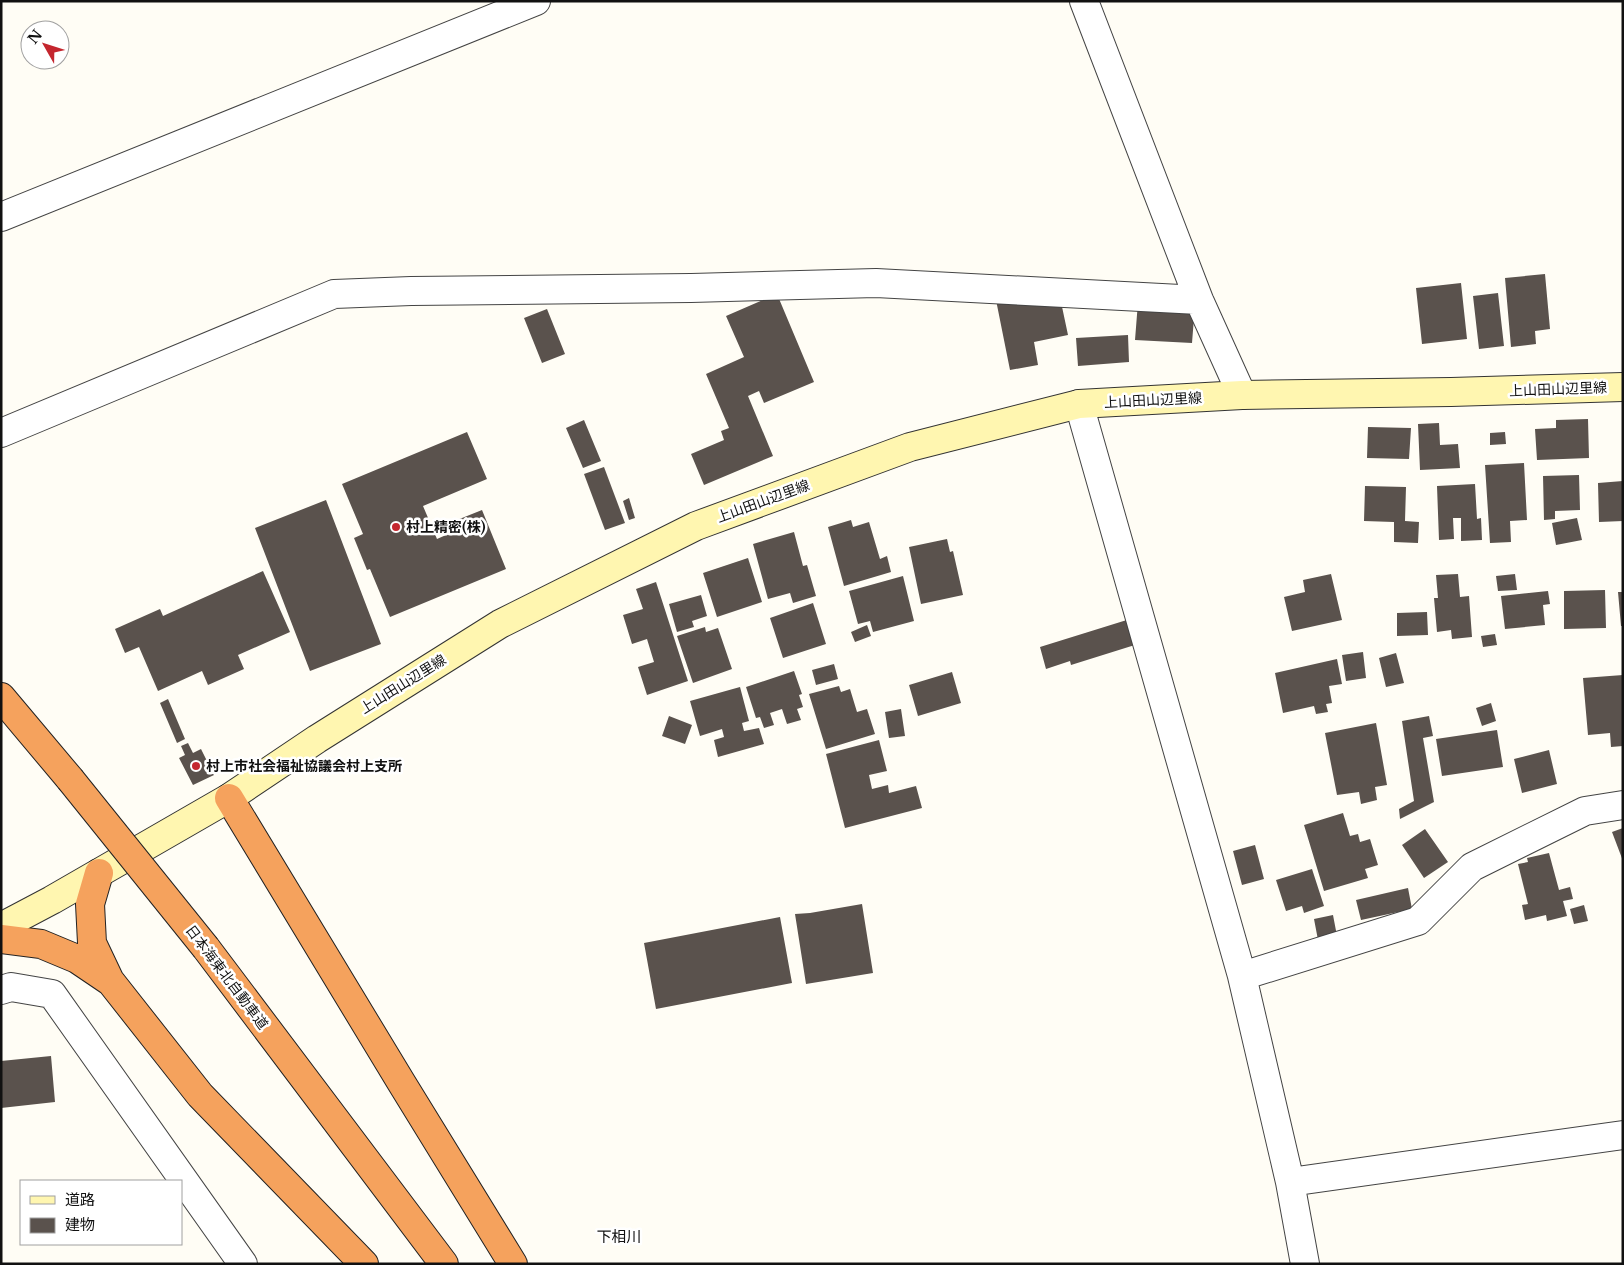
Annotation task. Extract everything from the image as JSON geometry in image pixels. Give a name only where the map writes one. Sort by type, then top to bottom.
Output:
[{"type":"highway","name":"日本海東北自動車道","points":[[1,697],[206,948],[444,1264]]},
{"type":"highway","points":[[229,798],[513,1264]]},
{"type":"highway","points":[[99,873],[90,904],[92,943],[111,982],[200,1095],[364,1264]]},
{"type":"highway","points":[[1,939],[41,944],[77,959],[111,982]]},
{"type":"main road","name":"上山田山辺里線","points":[[1,927],[229,798],[317,739],[500,624],[696,526],[910,447],[1079,404],[1242,395],[1623,387]]},
{"type":"street","points":[[1,217],[536,1]]},
{"type":"street","points":[[1084,1],[1198,300],[1242,395]]},
{"type":"street","points":[[1,433],[334,294],[876,283],[1198,300]]},
{"type":"street","points":[[1079,404],[1242,976],[1290,1182],[1305,1264]]},
{"type":"street","points":[[1242,976],[1418,921],[1472,867],[1584,811],[1623,805]]},
{"type":"street","points":[[1,990],[11,987],[52,994],[243,1264]]},
{"type":"street","points":[[1290,1182],[1623,1135]]},
{"type":"building","points":[[1545,274],[1550,329],[1535,331],[1536,344],[1511,347],[1505,278]]},
{"type":"building","points":[[1461,283],[1467,339],[1422,344],[1416,288]]},
{"type":"building","points":[[1498,293],[1504,346],[1479,349],[1473,296]]},
{"type":"building","points":[[777,294],[814,382],[764,403],[759,391],[748,396],[773,456],[704,485],[691,454],[724,440],[721,431],[729,428],[706,374],[744,357],[726,316]]},
{"type":"building","points":[[996,300],[1061,302],[1068,335],[1034,342],[1038,365],[1010,370]]},
{"type":"building","points":[[1138,302],[1195,305],[1192,343],[1135,340]]},
{"type":"building","points":[[547,309],[565,354],[542,363],[524,318]]},
{"type":"building","points":[[1128,335],[1129,362],[1078,366],[1076,338]]},
{"type":"building","points":[[1588,419],[1589,458],[1537,460],[1535,429],[1556,428],[1556,420]]},
{"type":"building","points":[[584,420],[601,461],[583,468],[566,428]]},
{"type":"building","points":[[1439,423],[1440,445],[1458,444],[1460,468],[1420,470],[1418,424]]},
{"type":"building","points":[[1368,427],[1411,428],[1409,459],[1367,458]]},
{"type":"building","name":"村上精密(株)","points":[[467,432],[487,479],[423,506],[437,539],[455,531],[452,522],[482,510],[506,569],[390,617],[370,569],[367,570],[354,538],[363,534],[342,484]]},
{"type":"building","points":[[1505,432],[1506,444],[1490,445],[1490,433]]},
{"type":"building","points":[[1524,463],[1527,520],[1510,521],[1511,542],[1490,543],[1485,465]]},
{"type":"building","points":[[604,467],[625,523],[605,530],[584,474]]},
{"type":"building","points":[[1579,475],[1580,510],[1555,511],[1555,519],[1544,520],[1543,476]]},
{"type":"building","points":[[1623,481],[1623,521],[1599,522],[1598,483]]},
{"type":"building","points":[[1475,484],[1477,519],[1481,518],[1482,540],[1461,541],[1461,518],[1453,518],[1454,539],[1439,540],[1437,486]]},
{"type":"building","points":[[1365,486],[1406,487],[1405,521],[1419,522],[1418,543],[1394,542],[1394,522],[1364,521]]},
{"type":"building","points":[[629,498],[635,518],[629,520],[623,501]]},
{"type":"building","points":[[326,500],[381,644],[310,671],[255,528]]},
{"type":"building","points":[[1577,518],[1582,540],[1556,545],[1552,523]]},
{"type":"building","points":[[851,520],[853,527],[869,522],[880,559],[887,556],[891,572],[844,586],[828,527]]},
{"type":"building","points":[[794,532],[803,566],[807,565],[816,596],[793,603],[790,593],[768,599],[753,544]]},
{"type":"building","points":[[947,539],[950,552],[953,551],[963,595],[921,604],[909,547]]},
{"type":"building","points":[[748,558],[762,602],[717,617],[703,573]]},
{"type":"building","points":[[263,571],[290,632],[238,655],[244,669],[208,685],[202,671],[158,691],[139,647],[125,653],[115,629],[160,609],[163,616]]},
{"type":"building","points":[[1331,574],[1342,620],[1292,631],[1284,597],[1305,592],[1303,580]]},
{"type":"building","points":[[1458,574],[1460,597],[1469,596],[1472,637],[1452,639],[1451,630],[1437,632],[1434,598],[1438,598],[1436,575]]},
{"type":"building","points":[[1515,574],[1517,590],[1498,591],[1496,576]]},
{"type":"building","points":[[903,576],[914,621],[873,632],[870,621],[858,624],[849,591]]},
{"type":"building","points":[[656,582],[688,681],[647,695],[638,667],[654,662],[647,639],[632,644],[623,615],[643,609],[636,589]]},
{"type":"building","points":[[1605,590],[1606,628],[1564,629],[1564,591]]},
{"type":"building","points":[[1548,591],[1550,604],[1543,605],[1545,625],[1505,629],[1501,596]]},
{"type":"building","points":[[1618,592],[1623,592],[1623,626],[1621,626]]},
{"type":"building","points":[[701,595],[707,616],[692,621],[694,627],[677,632],[669,604]]},
{"type":"building","points":[[813,603],[826,644],[783,658],[770,618]]},
{"type":"building","points":[[1427,612],[1428,635],[1397,636],[1397,613]]},
{"type":"building","points":[[1130,619],[1138,644],[1071,665],[1070,661],[1046,669],[1040,647]]},
{"type":"building","points":[[867,625],[871,636],[855,642],[851,632]]},
{"type":"building","points":[[705,627],[706,632],[718,628],[732,669],[693,683],[677,636]]},
{"type":"building","points":[[1495,634],[1497,645],[1483,647],[1481,636]]},
{"type":"building","points":[[1363,652],[1366,678],[1346,681],[1342,655]]},
{"type":"building","points":[[1396,653],[1404,683],[1386,687],[1379,658]]},
{"type":"building","points":[[1337,659],[1342,684],[1329,686],[1332,703],[1326,704],[1328,712],[1316,714],[1314,706],[1283,713],[1275,673]]},
{"type":"building","points":[[834,664],[838,679],[816,685],[812,670]]},
{"type":"building","points":[[794,671],[802,694],[799,695],[803,707],[797,709],[801,720],[787,724],[782,709],[770,713],[774,725],[764,728],[760,717],[756,718],[746,687]]},
{"type":"building","points":[[952,672],[961,703],[918,716],[909,685]]},
{"type":"building","points":[[1623,675],[1623,746],[1611,747],[1610,733],[1588,735],[1583,678]]},
{"type":"building","points":[[839,686],[841,692],[850,689],[857,712],[867,709],[875,734],[826,749],[809,694]]},
{"type":"building","points":[[740,687],[749,721],[742,723],[744,731],[759,728],[764,744],[718,757],[714,740],[724,737],[722,729],[700,736],[690,701]]},
{"type":"building","points":[[168,699],[185,739],[177,743],[160,703]]},
{"type":"building","points":[[1491,703],[1496,721],[1482,726],[1476,708]]},
{"type":"building","points":[[901,709],[905,736],[889,738],[885,712]]},
{"type":"building","points":[[669,716],[692,725],[685,744],[662,736]]},
{"type":"building","points":[[1429,716],[1433,736],[1423,738],[1434,802],[1400,819],[1399,809],[1414,801],[1402,721]]},
{"type":"building","points":[[1376,723],[1387,785],[1375,787],[1377,800],[1361,804],[1359,792],[1337,795],[1325,733]]},
{"type":"building","points":[[1497,730],[1503,767],[1442,776],[1436,739]]},
{"type":"building","points":[[879,740],[887,771],[869,775],[872,789],[888,785],[889,793],[916,786],[922,808],[845,828],[826,754]]},
{"type":"building","name":"村上市社会福祉協議会村上支所","points":[[188,743],[193,753],[201,749],[214,775],[193,785],[179,758],[185,755],[181,746]]},
{"type":"building","points":[[1549,750],[1557,784],[1522,793],[1514,759]]},
{"type":"building","points":[[1343,813],[1350,836],[1358,834],[1360,842],[1370,839],[1378,865],[1365,869],[1368,878],[1324,891],[1304,825]]},
{"type":"building","points":[[1623,828],[1623,861],[1612,832]]},
{"type":"building","points":[[1425,829],[1448,862],[1424,878],[1402,845]]},
{"type":"building","points":[[1255,845],[1264,879],[1242,885],[1233,851]]},
{"type":"building","points":[[1549,853],[1559,890],[1570,887],[1573,899],[1563,901],[1567,916],[1547,921],[1546,915],[1525,920],[1522,905],[1528,904],[1518,864],[1528,862],[1527,858]]},
{"type":"building","points":[[1312,869],[1324,906],[1304,913],[1302,906],[1286,911],[1276,880]]},
{"type":"building","points":[[1408,888],[1412,909],[1361,920],[1356,900]]},
{"type":"building","points":[[862,904],[873,973],[806,984],[795,914]]},
{"type":"building","points":[[1584,905],[1588,921],[1574,924],[1570,909]]},
{"type":"building","points":[[1333,915],[1337,936],[1318,940],[1314,919]]},
{"type":"building","points":[[780,917],[792,983],[656,1009],[644,943]]},
{"type":"building","points":[[51,1056],[55,1102],[1,1108],[1,1061]]},
{"type":"place","name":"村上精密(株)","points":[[396,527]]},
{"type":"place","name":"村上市社会福祉協議会村上支所","points":[[196,766]]},
{"type":"district","name":"下相川","points":[[619,1236]]}]
